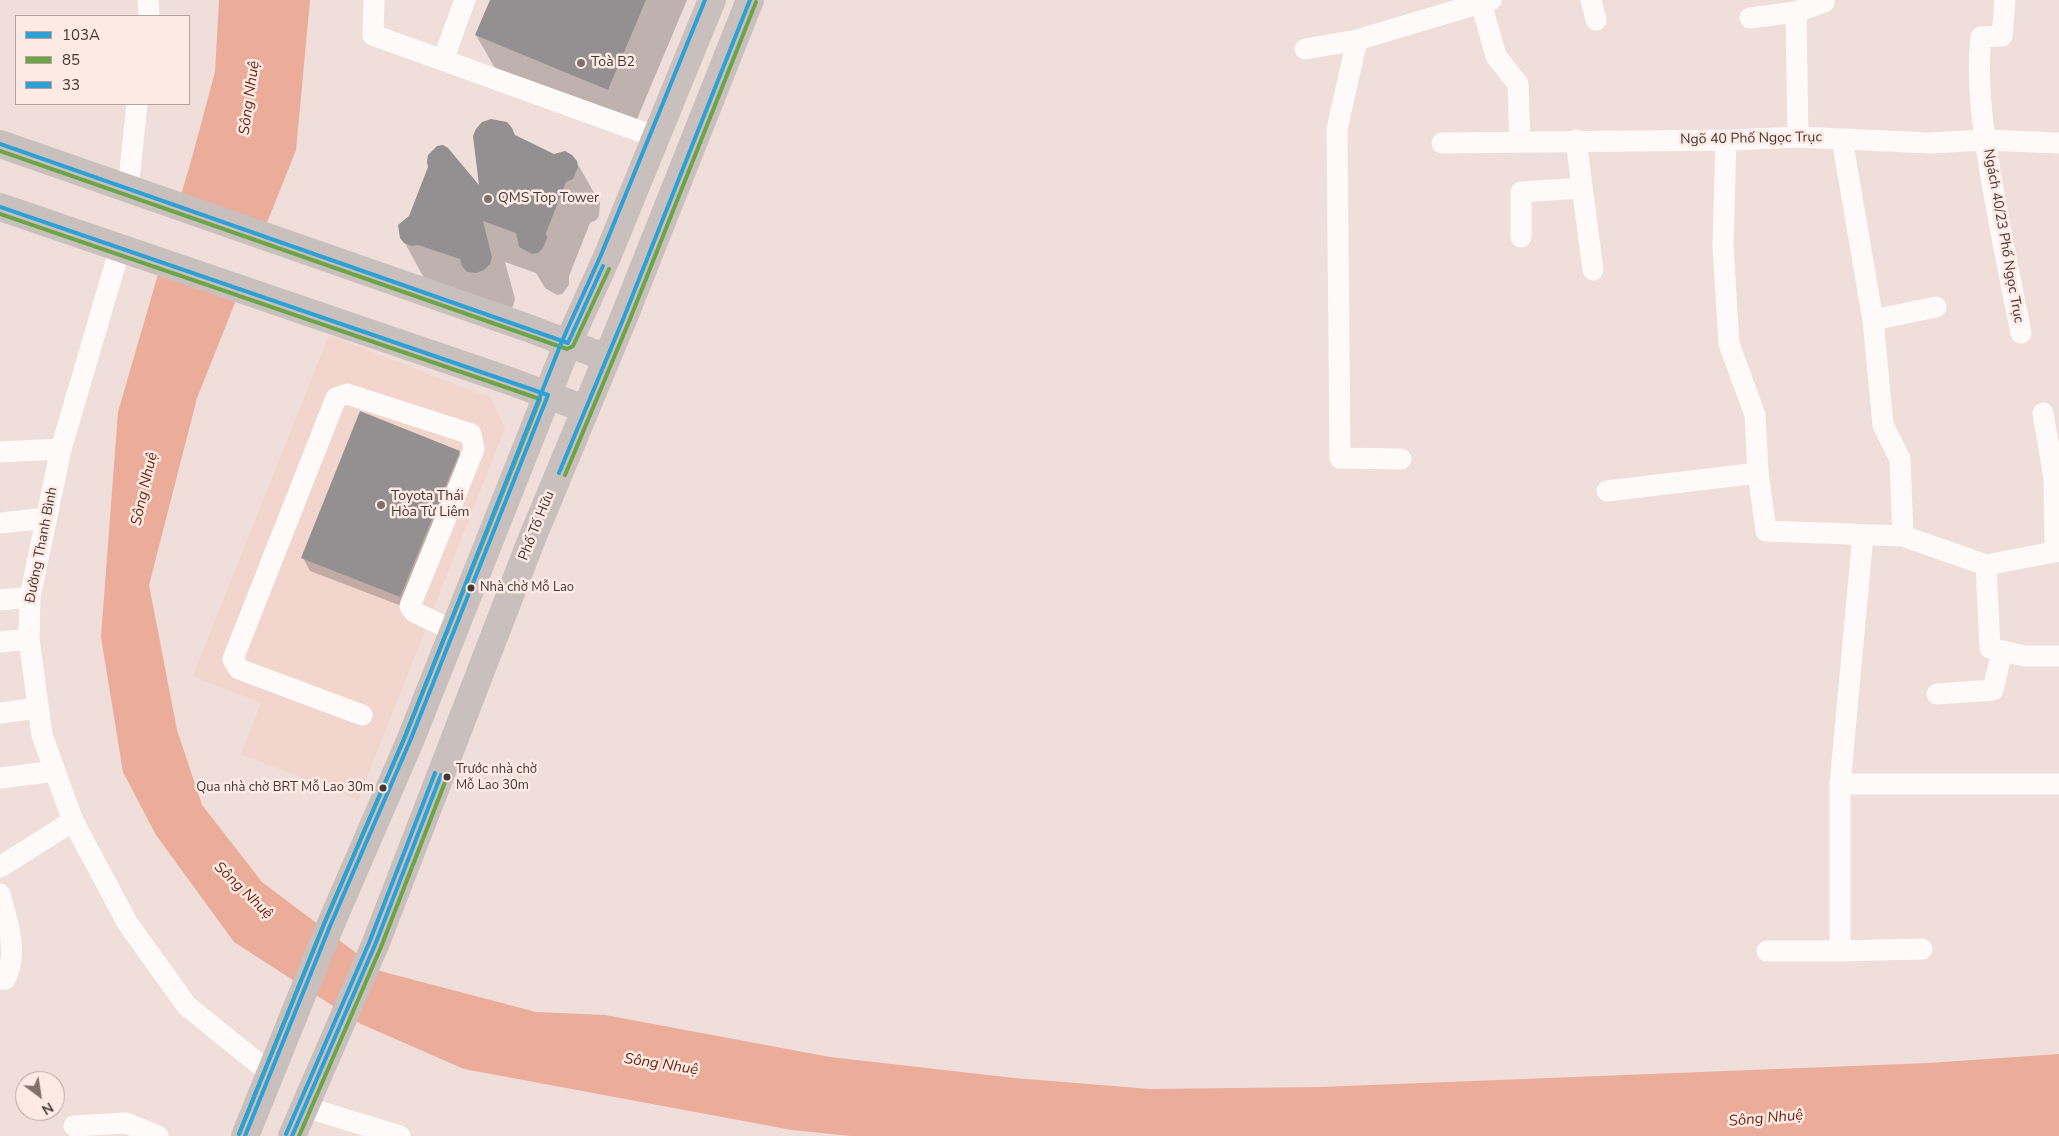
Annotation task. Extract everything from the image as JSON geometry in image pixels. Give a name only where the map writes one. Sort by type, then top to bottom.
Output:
[{"type":"main road","points":[[245,1136],[330,926],[410,741],[568,343],[607,256],[712,0],[748,6]]},
{"type":"main road","name":"Phố Tố Hữu","points":[[292,1136],[375,945],[528,550],[748,6]]},
{"type":"main road","points":[[0,144],[607,358]]},
{"type":"main road","points":[[0,206],[585,409]]},
{"type":"street","points":[[148,0],[148,15]]},
{"type":"street","points":[[374,0],[373,36],[656,137]]},
{"type":"street","points":[[443,60],[465,0]]},
{"type":"street","points":[[1591,0],[1596,20]]},
{"type":"street","points":[[1750,18],[1796,12],[1824,2],[1824,0]]},
{"type":"street","name":"Ngách 40/23 Phố Ngọc Trục","points":[[2004,0],[2002,36],[1981,37],[1978,62],[1985,140],[2021,333]]},
{"type":"street","points":[[1305,49],[1357,40],[1486,1],[1496,56],[1518,84],[1520,142]]},
{"type":"street","points":[[1796,12],[1798,137]]},
{"type":"street","points":[[1357,40],[1337,129],[1340,458],[1402,459]]},
{"type":"street","points":[[128,189],[137,105]]},
{"type":"street","name":"Ngõ 40 Phố Ngọc Trục","points":[[1442,143],[1576,140],[1726,140],[1798,137],[1930,143],[1985,140],[2059,143]]},
{"type":"street","points":[[1842,139],[1873,320],[1883,425],[1900,459],[1903,536]]},
{"type":"street","points":[[1576,140],[1593,270]]},
{"type":"street","points":[[1726,140],[1723,246],[1729,344],[1755,415],[1758,473],[1766,531],[1903,536],[1986,565],[2057,551],[2054,478],[2043,413]]},
{"type":"street","points":[[1522,237],[1521,192],[1582,188]]},
{"type":"street","name":"Đường Thanh Bình","points":[[120,248],[60,449],[30,597],[29,639],[42,735],[73,821],[128,924],[187,1006],[270,1073]]},
{"type":"street","points":[[1873,320],[1936,307]]},
{"type":"street","points":[[362,715],[240,669],[233,659],[336,398],[347,394],[472,434],[474,448],[410,606],[414,612],[454,630]]},
{"type":"street","points":[[0,452],[60,449]]},
{"type":"street","points":[[1607,491],[1758,473]]},
{"type":"street","points":[[0,523],[46,518]]},
{"type":"street","points":[[1840,950],[1840,784],[1863,536]]},
{"type":"street","points":[[1986,565],[1990,648],[2024,656],[2059,656]]},
{"type":"street","points":[[0,600],[30,597]]},
{"type":"street","points":[[0,642],[29,639]]},
{"type":"street","points":[[1937,694],[1991,698],[2002,651]]},
{"type":"street","points":[[0,713],[38,708]]},
{"type":"street","points":[[0,778],[55,770]]},
{"type":"street","points":[[1840,784],[2059,784]]},
{"type":"street","points":[[0,867],[73,821]]},
{"type":"street","points":[[0,894],[11,936],[11,968],[2,979]]},
{"type":"street","points":[[1767,951],[1922,949]]},
{"type":"street","points":[[304,1107],[400,1136]]},
{"type":"street","points":[[74,1126],[126,1123],[158,1136]]},
{"type":"shaded area","points":[[329,335],[491,398],[505,428],[358,800],[241,754],[261,703],[193,676]]},
{"type":"water","name":"Sông Nhuệ","points":[[219,0],[310,0],[296,150],[197,398],[149,585],[177,730],[202,805],[262,882],[380,971],[536,1012],[605,1015],[830,1057],[1014,1078],[1150,1089],[1321,1087],[1929,1063],[2059,1054],[2059,1136],[851,1136],[792,1130],[464,1069],[361,1024],[234,942],[156,835],[123,772],[101,637],[118,412],[215,72]]},
{"type":"pier","points":[[176,205],[265,237],[243,290],[159,261]]},
{"type":"building","name":"Toà B2","points":[[490,0],[646,0],[608,90],[475,35]]},
{"type":"building","name":"QMS Top Tower","points":[[491,119],[507,122],[515,135],[554,154],[565,151],[577,161],[578,167],[573,179],[566,182],[546,233],[547,238],[543,248],[538,253],[532,254],[519,247],[516,233],[483,221],[492,257],[490,264],[484,270],[476,273],[467,272],[462,266],[460,259],[418,245],[412,246],[404,243],[400,238],[398,225],[409,216],[428,167],[428,155],[437,146],[443,145],[448,148],[479,185],[473,136],[482,122]]},
{"type":"building","name":"Toyota Thái Hòa Từ Liêm","points":[[360,411],[460,451],[400,597],[301,558]]},
{"type":"transit line","name":"33","points":[[239,1134],[324,924],[404,739],[562,341],[601,255],[705,0]]},
{"type":"transit line","name":"103A","points":[[559,473],[624,317],[750,0]]},
{"type":"transit line","name":"85","points":[[565,475],[630,319],[756,2]]},
{"type":"transit line","name":"103A","points":[[0,144],[568,343],[603,266]]},
{"type":"transit line","name":"85","points":[[0,151],[567,349],[573,346],[609,269]]},
{"type":"transit line","name":"103A","points":[[0,207],[548,395],[410,741],[330,926],[245,1136]]},
{"type":"transit line","name":"85","points":[[0,214],[540,399],[404,739],[324,924],[239,1134]]},
{"type":"transit line","name":"33","points":[[286,1134],[369,943],[435,773]]},
{"type":"transit line","name":"103A","points":[[292,1136],[375,945],[441,775]]},
{"type":"transit line","name":"85","points":[[299,1136],[381,947],[447,777]]},
{"type":"place","name":"Toà B2","points":[[581,63]]},
{"type":"place","name":"QMS Top Tower","points":[[488,199]]},
{"type":"place","name":"Toyota Thái Hòa Từ Liêm","points":[[381,505]]},
{"type":"place","name":"Nhà chờ Mỗ Lao","points":[[471,588]]},
{"type":"place","name":"Trước nhà chờ Mỗ Lao 30m","points":[[447,777]]},
{"type":"place","name":"Qua nhà chờ BRT Mỗ Lao 30m","points":[[383,788]]}]
